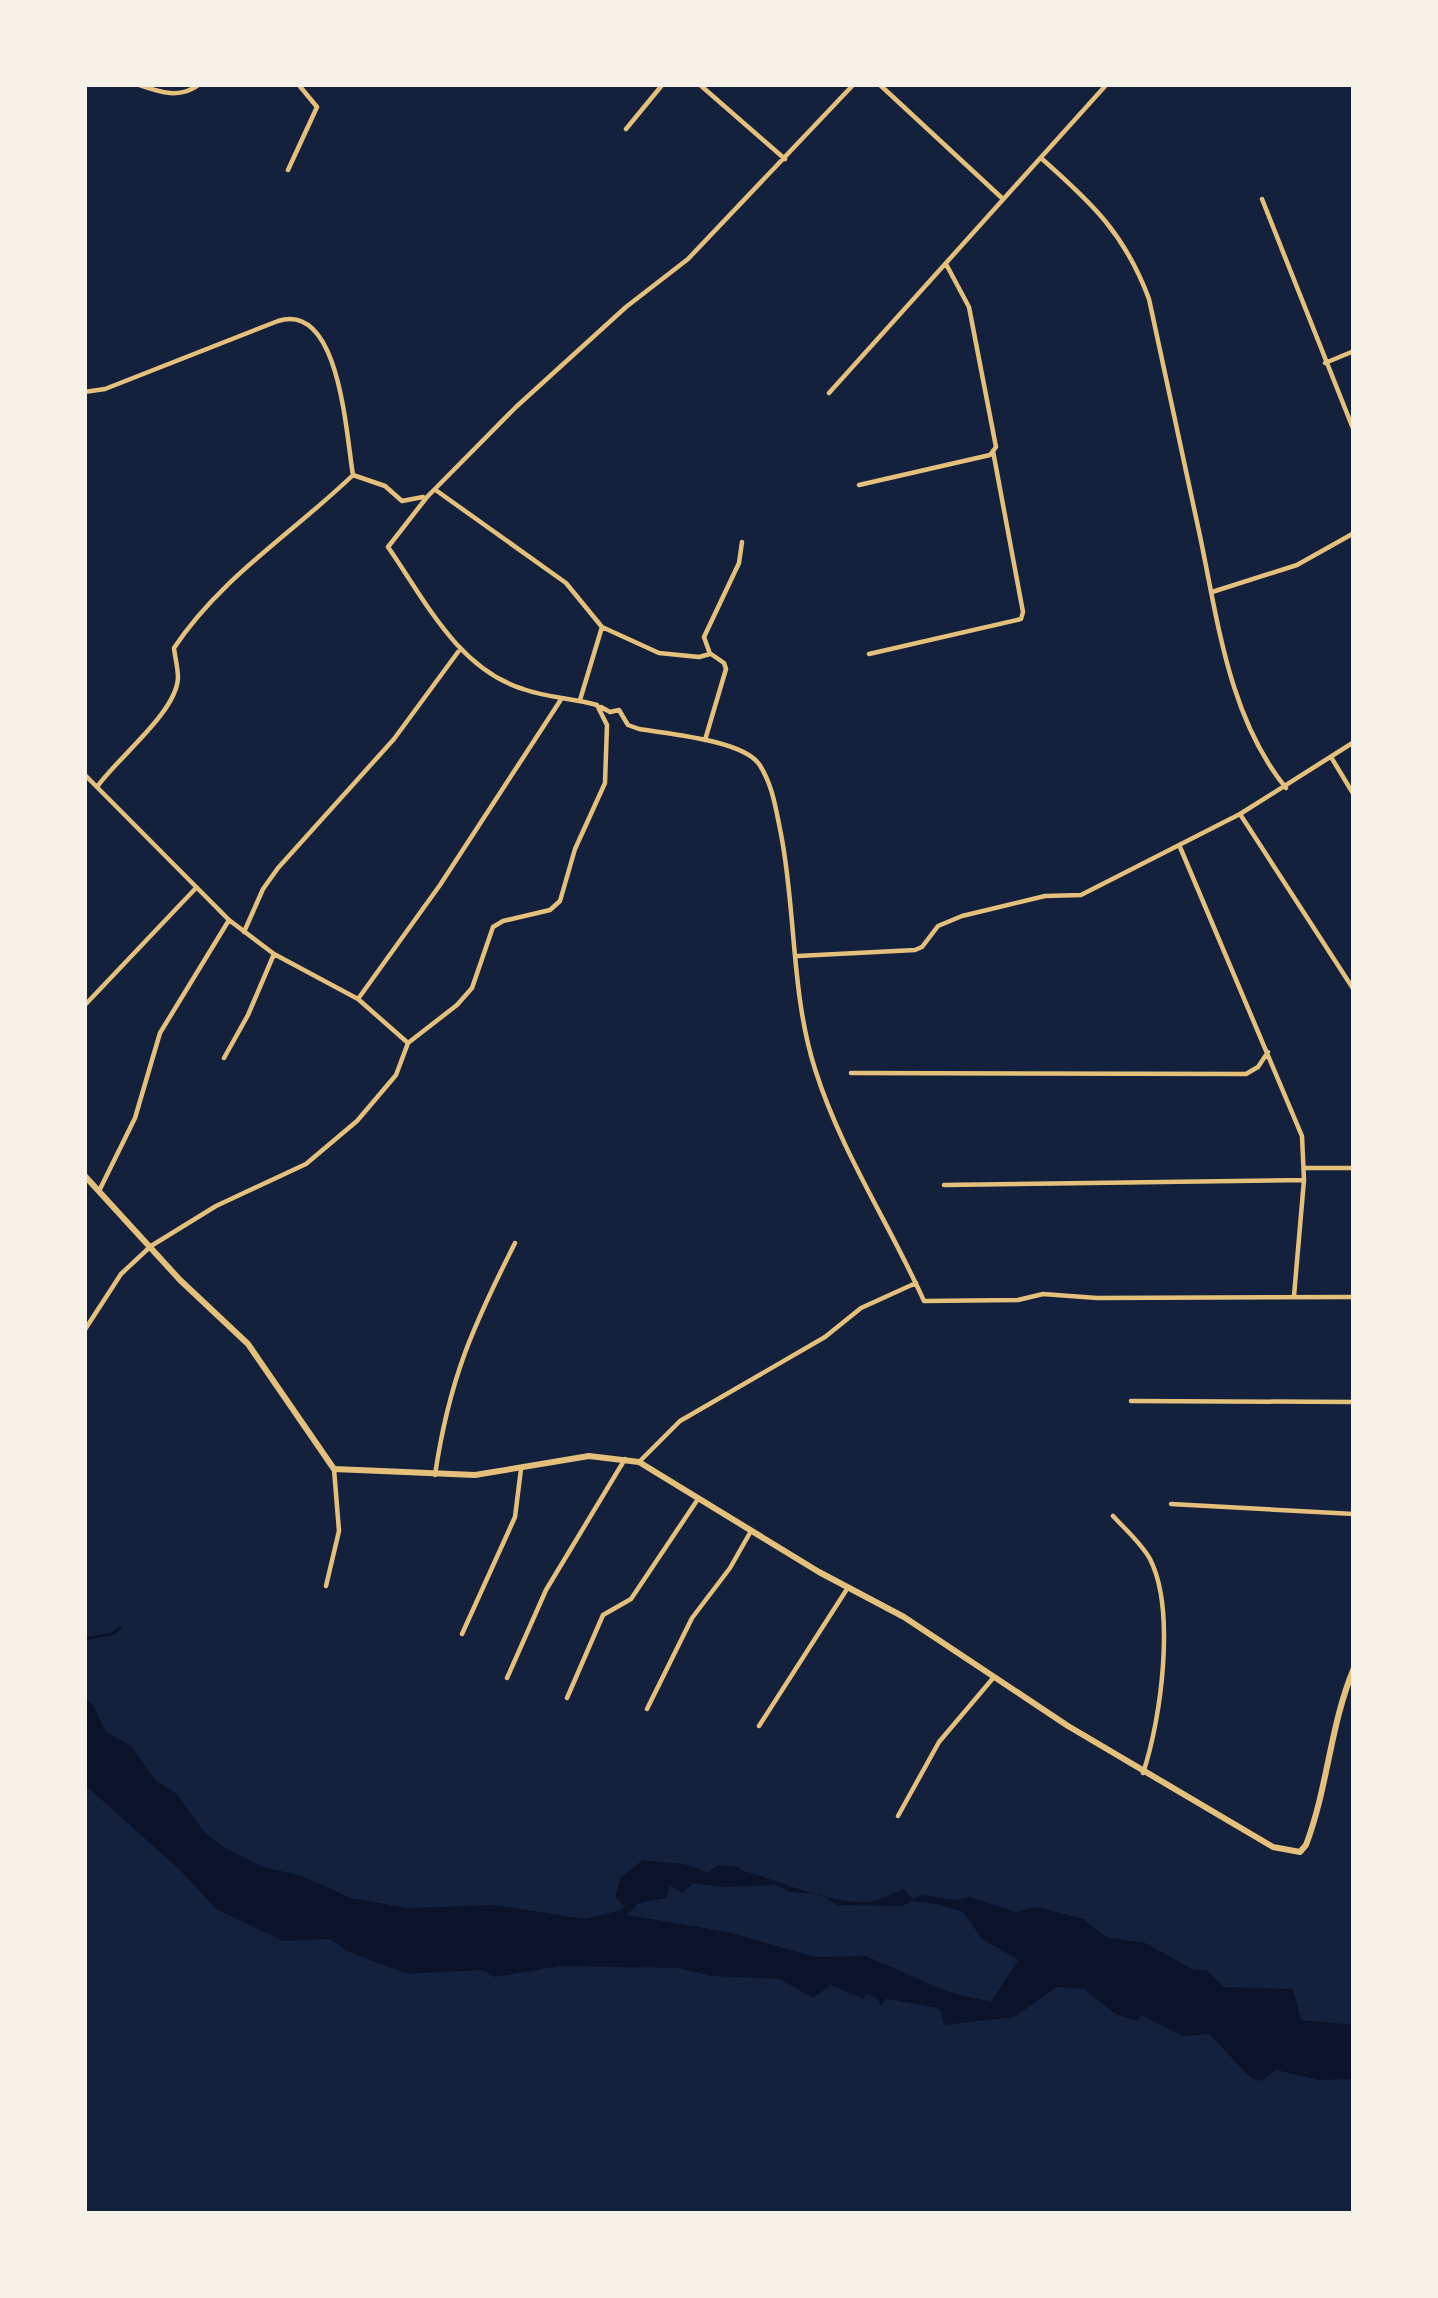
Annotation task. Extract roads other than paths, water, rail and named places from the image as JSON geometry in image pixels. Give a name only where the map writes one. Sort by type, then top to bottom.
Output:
[{"type":"street","points":[[136,84],[162,94],[188,93],[200,84]]},
{"type":"street","points":[[288,170],[316,107],[298,84]]},
{"type":"street","points":[[626,129],[663,84]]},
{"type":"street","points":[[699,84],[784,158]]},
{"type":"street","points":[[854,84],[688,259],[560,365],[427,497],[388,547],[459,651],[507,683],[560,701],[580,700],[610,712],[619,710],[628,724],[639,729],[705,740],[751,756],[769,782],[784,848],[814,1066],[832,1118],[924,1301],[1018,1300],[1043,1294],[1354,1297]]},
{"type":"street","points":[[879,84],[1003,199]]},
{"type":"street","points":[[830,393],[1107,84]]},
{"type":"street","points":[[1041,158],[1099,210],[1136,265],[1149,299],[1212,592],[1248,725],[1261,757],[1286,788]]},
{"type":"street","points":[[1262,199],[1354,431]]},
{"type":"street","points":[[869,654],[1021,620],[1023,612],[969,307],[946,263]]},
{"type":"street","points":[[84,392],[291,316],[303,320],[327,344],[353,475]]},
{"type":"street","points":[[1325,363],[1354,350]]},
{"type":"street","points":[[859,485],[993,452]]},
{"type":"street","points":[[353,475],[385,486],[402,501],[427,497]]},
{"type":"street","points":[[97,787],[133,742],[153,726],[174,692],[178,680],[174,648],[192,623],[254,557],[353,475]]},
{"type":"street","points":[[435,490],[566,583],[602,627],[659,652],[699,657],[710,653]]},
{"type":"street","points":[[1212,592],[1297,566],[1354,533]]},
{"type":"street","points":[[705,740],[726,669],[710,653],[704,637],[739,563],[742,542]]},
{"type":"street","points":[[580,700],[602,627]]},
{"type":"street","points":[[244,932],[278,868],[394,739],[459,651]]},
{"type":"street","points":[[358,999],[440,885],[560,701]]},
{"type":"street","points":[[84,1331],[121,1274],[151,1246],[216,1206],[322,1152],[382,1095],[408,1043],[472,988],[494,927],[550,910],[560,901],[575,849],[604,782],[607,724],[597,705]]},
{"type":"street","points":[[796,956],[915,950],[938,926],[962,916],[1046,896],[1081,895],[1240,814],[1354,742]]},
{"type":"street","points":[[1331,757],[1354,795]]},
{"type":"street","points":[[84,774],[229,920],[274,953],[358,999],[408,1043]]},
{"type":"street","points":[[1240,814],[1354,990]]},
{"type":"street","points":[[1180,847],[1302,1136],[1304,1180],[1294,1296]]},
{"type":"street","points":[[84,1006],[195,889]]},
{"type":"street","points":[[98,1191],[135,1118],[160,1033],[229,920]]},
{"type":"street","points":[[224,1058],[274,953]]},
{"type":"street","points":[[851,1073],[1246,1074],[1268,1052]]},
{"type":"street","points":[[1304,1168],[1354,1168]]},
{"type":"street","points":[[84,1175],[248,1344],[334,1469],[339,1531],[326,1586]]},
{"type":"street","points":[[944,1185],[1304,1180]]},
{"type":"street","points":[[435,1475],[444,1414],[467,1340],[515,1244]]},
{"type":"street","points":[[639,1462],[693,1412],[825,1337],[860,1308],[916,1283]]},
{"type":"street","points":[[1131,1401],[1354,1402]]},
{"type":"street","points":[[334,1469],[435,1475],[521,1469],[589,1456],[639,1462],[751,1532],[904,1617],[1143,1773],[1254,1839],[1290,1853],[1300,1852],[1316,1814],[1338,1709],[1354,1668]]},
{"type":"street","points":[[507,1678],[563,1560],[625,1460]]},
{"type":"street","points":[[462,1634],[515,1517],[521,1469]]},
{"type":"street","points":[[567,1698],[603,1615],[631,1599],[698,1499]]},
{"type":"street","points":[[1171,1504],[1354,1514]]},
{"type":"street","points":[[1113,1516],[1150,1560],[1166,1630],[1153,1742],[1143,1773]]},
{"type":"street","points":[[646,1709],[692,1618],[751,1532]]},
{"type":"street","points":[[759,1726],[848,1588]]},
{"type":"street","points":[[898,1816],[939,1742],[994,1677]]},
{"type":"water","points":[[84,1698],[93,1705],[106,1732],[131,1746],[156,1781],[176,1793],[205,1833],[225,1848],[263,1867],[302,1876],[351,1898],[407,1908],[495,1905],[585,1919],[621,1910],[624,1906],[615,1897],[621,1877],[643,1860],[683,1864],[708,1873],[718,1865],[739,1867],[814,1894],[789,1892],[776,1885],[693,1883],[683,1893],[670,1886],[666,1898],[639,1903],[627,1915],[727,1932],[815,1957],[866,1956],[948,1992],[991,2002],[1018,1960],[982,1939],[963,1912],[912,1901],[902,1906],[837,1905],[824,1896],[868,1902],[904,1889],[912,1899],[922,1895],[954,1900],[970,1897],[1016,1912],[1037,1907],[1083,1919],[1106,1937],[1145,1943],[1194,1970],[1206,1970],[1224,1987],[1293,1989],[1301,2020],[1354,2025],[1354,2079],[1319,2080],[1276,2070],[1262,2081],[1251,2078],[1209,2034],[1183,2036],[1141,2015],[1138,2021],[1115,2014],[1084,1989],[1057,1987],[1014,2017],[944,2025],[941,2011],[916,1992],[890,1993],[881,2006],[874,1994],[865,1994],[864,1999],[831,1985],[813,1998],[780,1979],[712,1976],[678,1968],[560,1966],[495,1977],[482,1970],[408,1974],[349,1952],[330,1939],[283,1941],[216,1909],[84,1784]]},
{"type":"waterway","points":[[84,1639],[120,1628]]},
{"type":"waterway","points":[[876,1988],[944,2000]]}]
